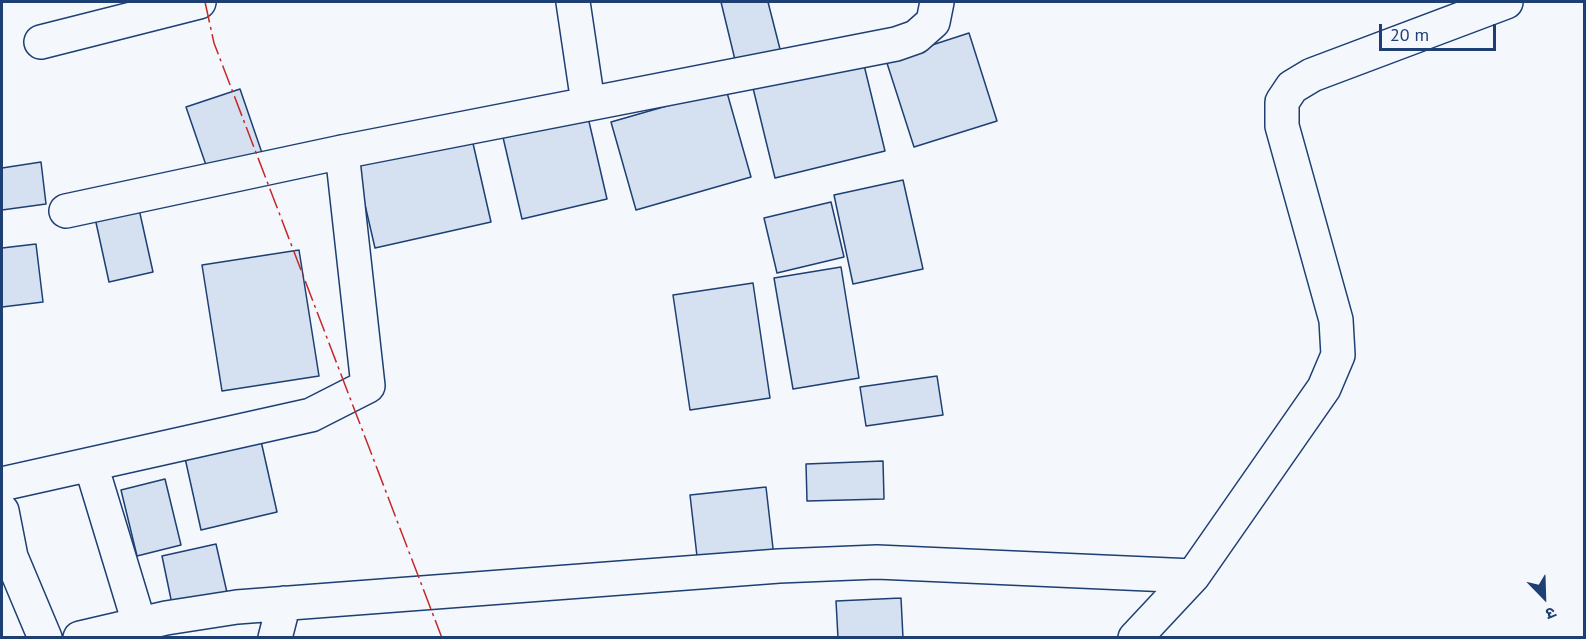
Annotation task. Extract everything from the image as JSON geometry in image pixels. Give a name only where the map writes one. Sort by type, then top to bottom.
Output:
[{"type":"street","points":[[41,42],[199,2]]},
{"type":"street","points":[[573,2],[588,103]]},
{"type":"street","points":[[66,211],[342,152],[896,44],[916,37],[933,22],[937,2]]},
{"type":"street","points":[[1135,638],[1193,576],[1324,388],[1338,355],[1336,320],[1282,126],[1282,102],[1292,87],[1312,75],[1506,2]]},
{"type":"street","points":[[2,484],[311,415],[368,386],[342,152]]},
{"type":"street","points":[[91,465],[139,623]]},
{"type":"street","points":[[2,511],[11,556],[45,638]]},
{"type":"street","points":[[80,638],[139,623],[237,607],[779,566],[866,563],[1193,576]]},
{"type":"street","points":[[275,638],[284,603]]},
{"type":"building","points":[[721,2],[768,2],[781,53],[736,64]]},
{"type":"building","points":[[969,33],[997,121],[914,147],[886,60]]},
{"type":"building","points":[[863,61],[885,151],[775,178],[753,88]]},
{"type":"building","points":[[240,89],[262,153],[208,171],[186,107]]},
{"type":"building","points":[[726,89],[751,177],[636,210],[611,122]]},
{"type":"building","points":[[587,113],[607,199],[522,219],[502,133]]},
{"type":"building","points":[[472,139],[491,222],[375,248],[356,166]]},
{"type":"building","points":[[41,162],[46,204],[2,210],[2,168]]},
{"type":"building","points":[[903,180],[923,269],[853,284],[834,195]]},
{"type":"building","points":[[831,202],[844,257],[777,273],[764,218]]},
{"type":"building","points":[[139,209],[153,272],[109,282],[95,218]]},
{"type":"building","points":[[36,244],[43,302],[2,307],[2,248]]},
{"type":"building","points":[[299,250],[319,376],[222,391],[202,265]]},
{"type":"building","points":[[841,267],[859,378],[793,389],[774,278]]},
{"type":"building","points":[[753,283],[770,398],[690,410],[673,295]]},
{"type":"building","points":[[937,376],[943,415],[866,426],[860,387]]},
{"type":"building","points":[[261,441],[277,512],[201,530],[185,458]]},
{"type":"building","points":[[883,461],[884,499],[807,501],[806,464]]},
{"type":"building","points":[[165,479],[181,545],[137,556],[121,490]]},
{"type":"building","points":[[766,487],[774,557],[698,565],[690,495]]},
{"type":"building","points":[[216,544],[228,597],[173,609],[162,556]]},
{"type":"building","points":[[901,598],[903,638],[838,638],[836,601]]},
{"type":"power","points":[[205,2],[214,43],[442,638]]}]
